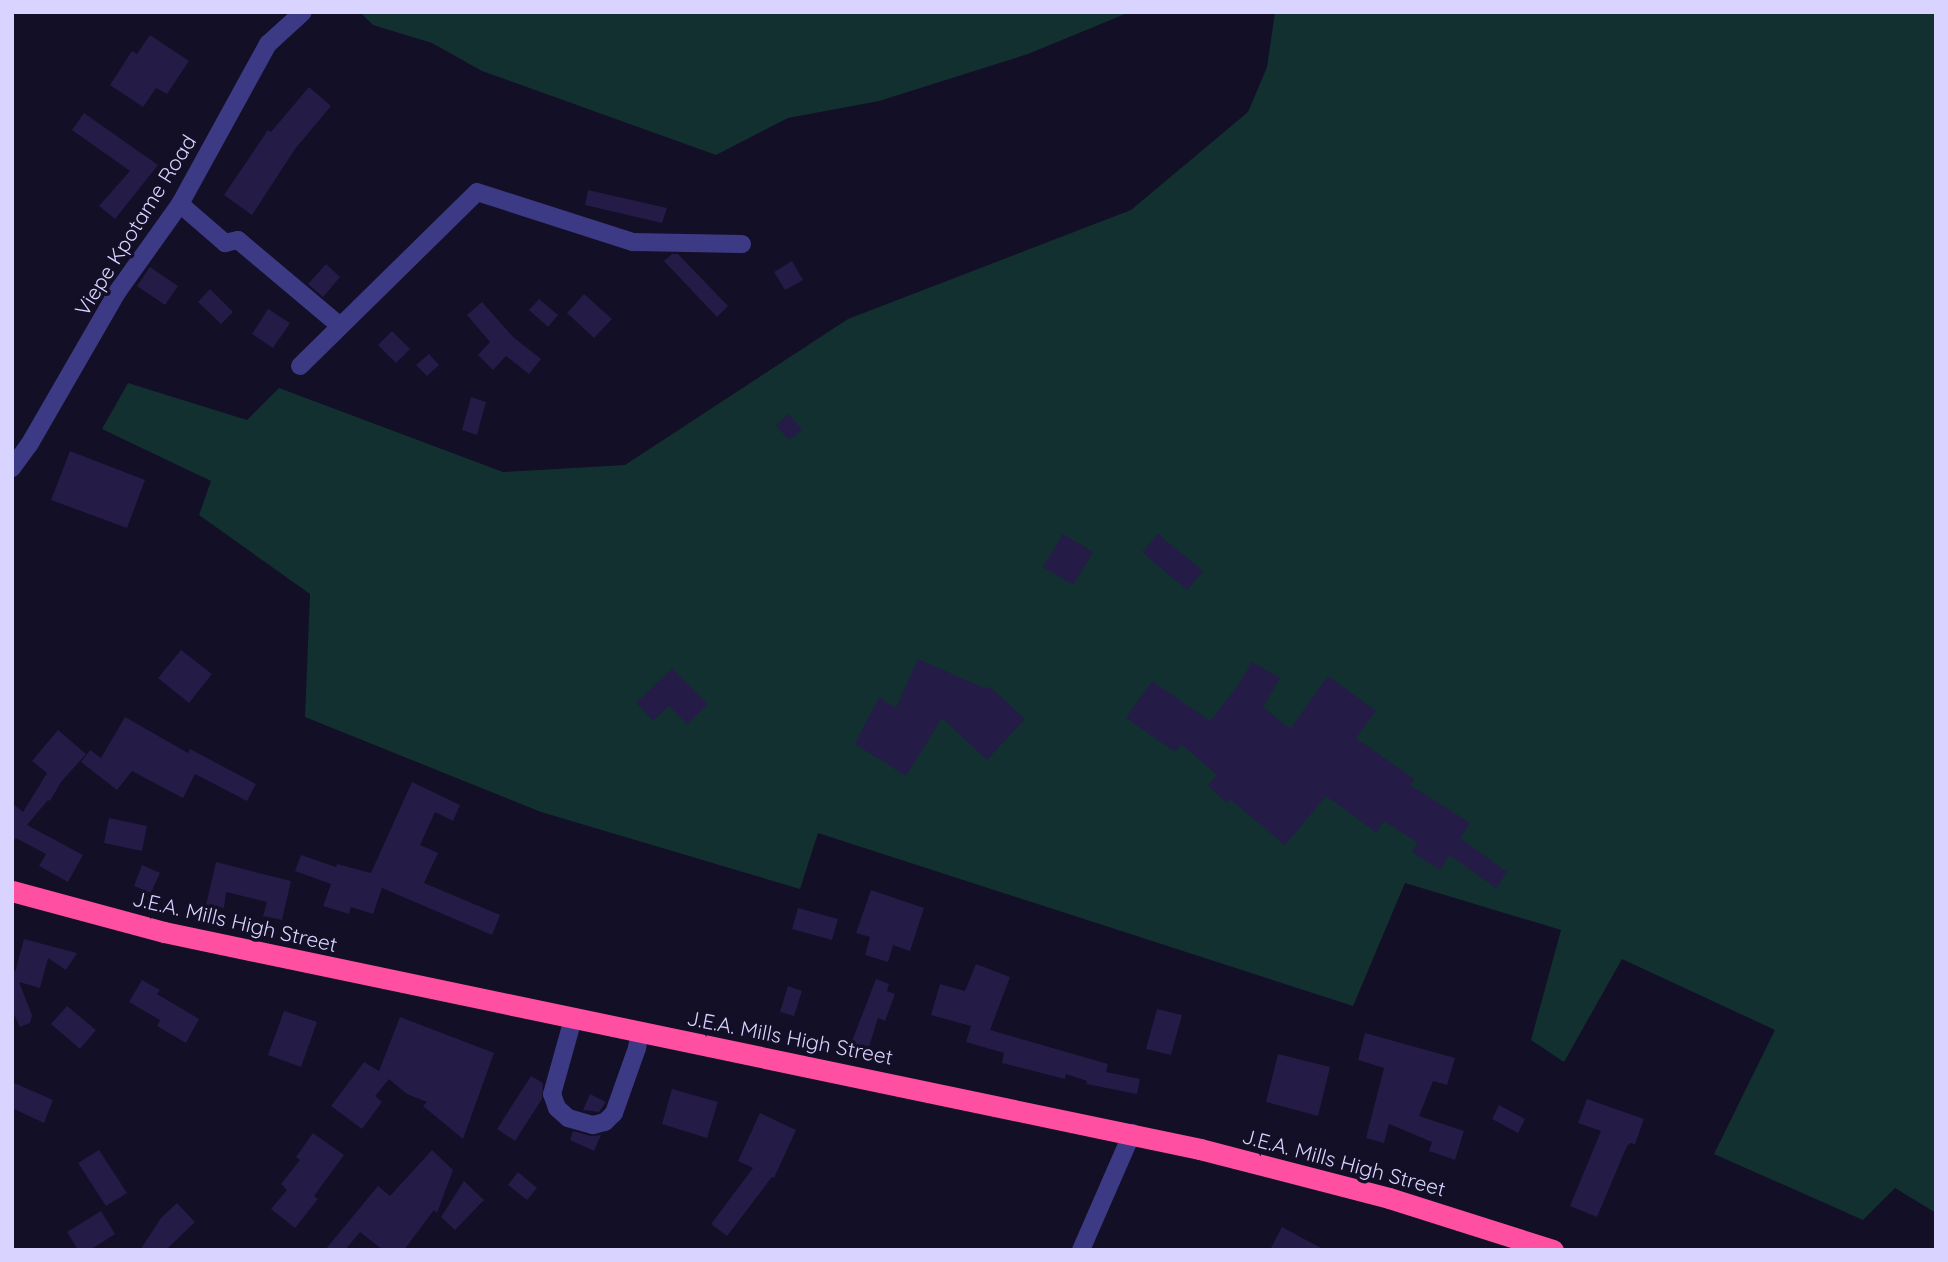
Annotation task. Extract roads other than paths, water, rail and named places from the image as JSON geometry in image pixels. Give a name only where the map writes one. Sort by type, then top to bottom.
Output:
[{"type":"highway","name":"J.E.A. Mills High Street","points":[[12,891],[164,932],[1132,1133],[1389,1198],[1553,1250]]},
{"type":"street","name":"Viepe Kpotame Road","points":[[12,468],[36,435],[118,291],[180,204],[268,44],[303,12]]},
{"type":"street","points":[[300,366],[477,192],[633,242],[742,244]]},
{"type":"street","points":[[180,204],[225,243],[238,240],[340,327]]},
{"type":"street","points":[[573,1019],[552,1094],[557,1108],[568,1118],[593,1125],[606,1122],[614,1113],[640,1032]]},
{"type":"street","points":[[1081,1250],[1132,1133]]}]
